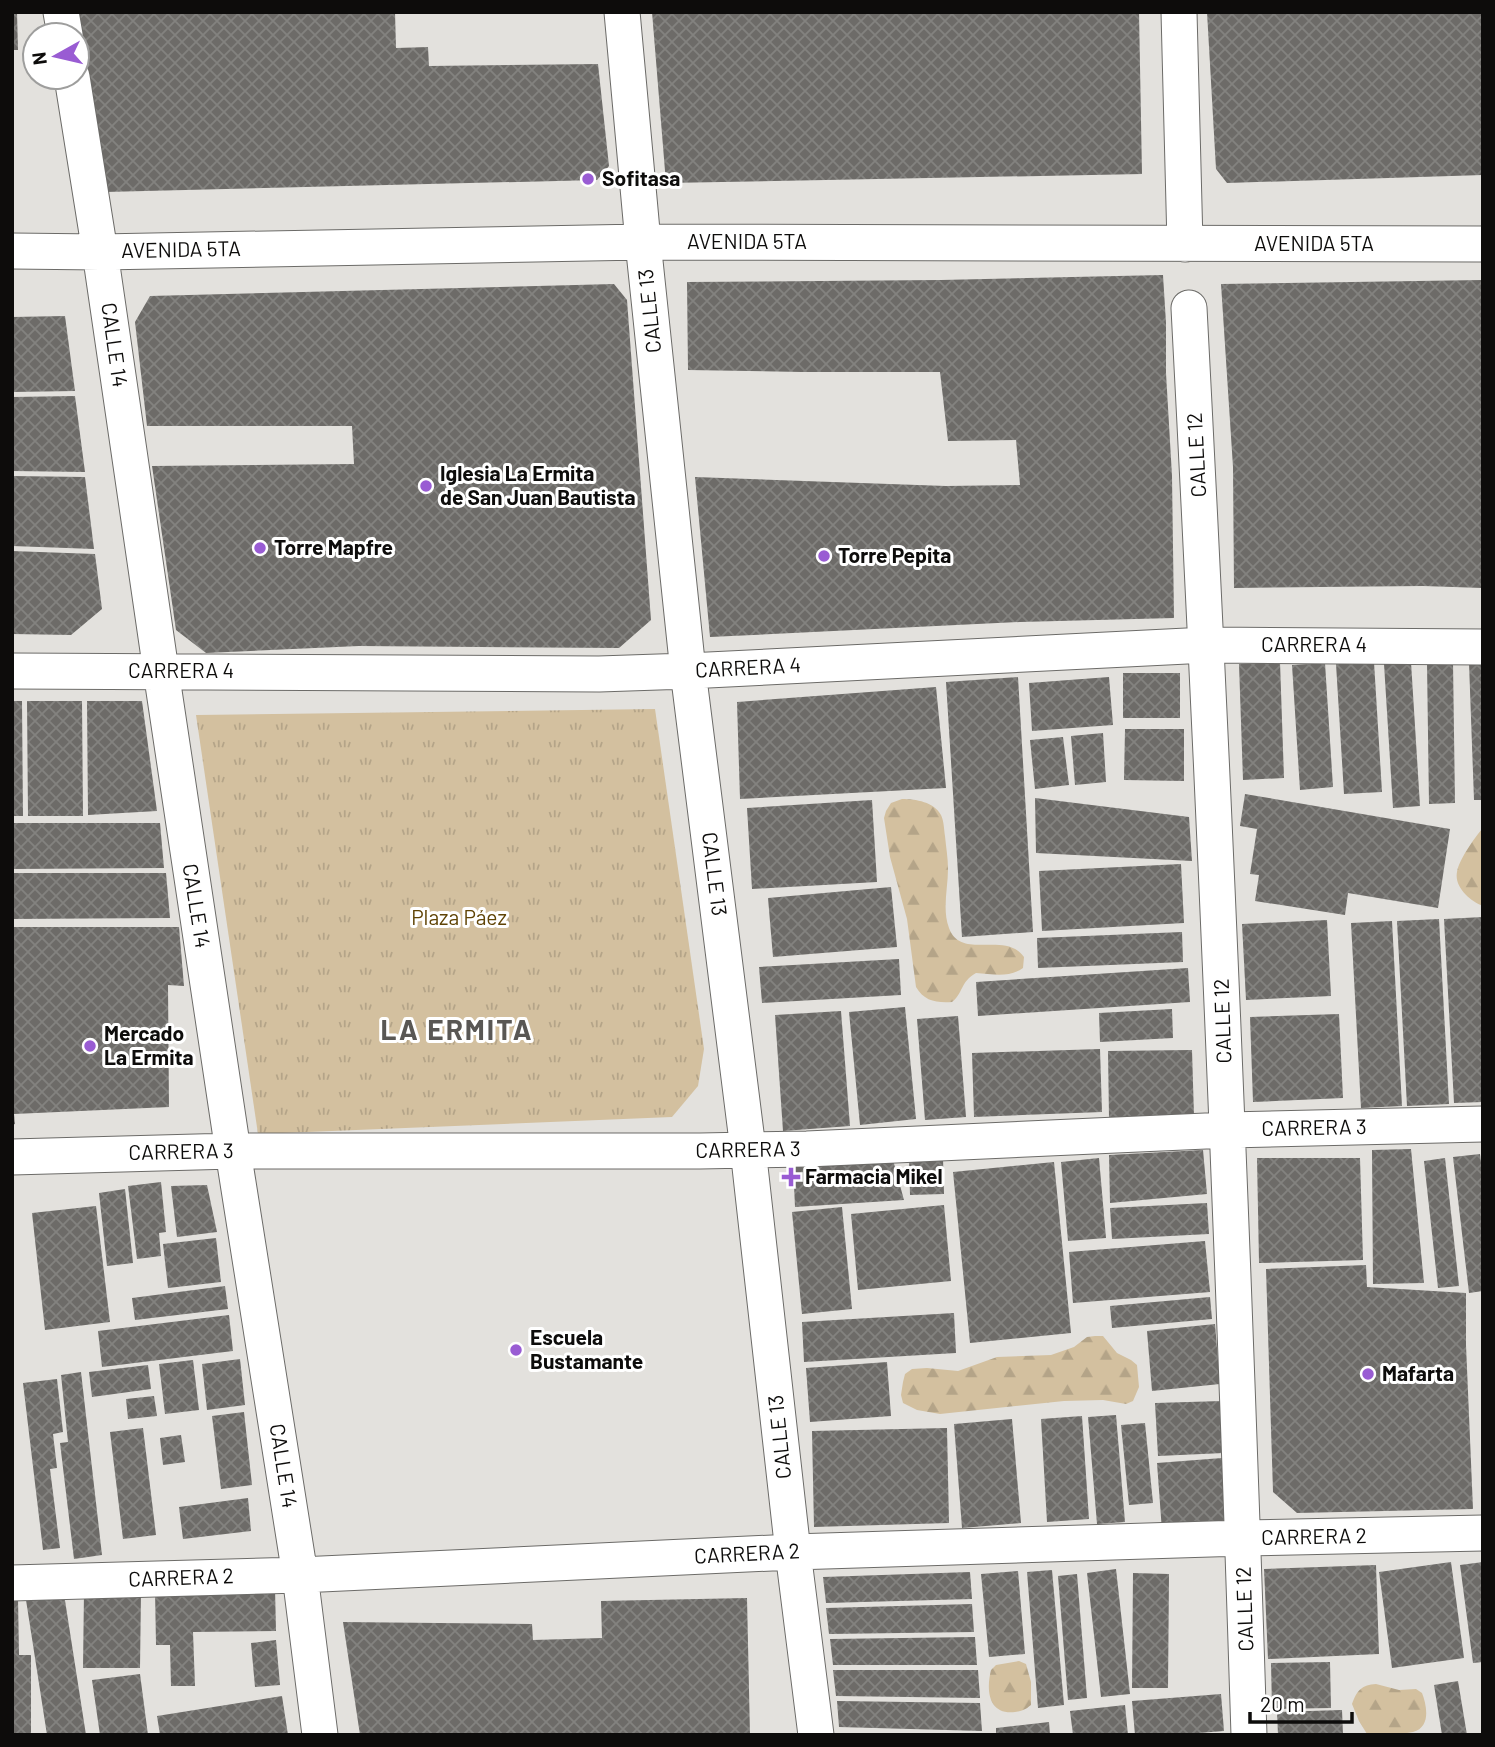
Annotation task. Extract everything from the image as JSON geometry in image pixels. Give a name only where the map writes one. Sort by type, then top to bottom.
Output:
[{"type":"street","name":"CALLE 13","points":[[622,12],[688,671],[748,1149],[816,1735]]},
{"type":"street","points":[[1179,12],[1185,244]]},
{"type":"street","name":"CALLE 14","points":[[74,91],[233,1151],[300,1575],[320,1735]]},
{"type":"street","name":"AVENIDA 5TA","points":[[12,251],[100,252],[643,242],[1483,244]]},
{"type":"street","name":"CALLE 12","points":[[1189,308],[1228,1130],[1249,1735]]},
{"type":"street","name":"CARRERA 4","points":[[12,671],[585,674],[1207,645],[1483,647]]},
{"type":"street","name":"CARRERA 3","points":[[12,1157],[233,1151],[699,1151],[1228,1130],[1483,1125]]},
{"type":"street","name":"CARRERA 2","points":[[12,1583],[300,1575],[793,1552],[1483,1533]]},
{"type":"green space","name":"Plaza Páez","points":[[655,709],[704,1049],[698,1086],[672,1117],[258,1134],[196,715]]},
{"type":"green space","points":[[902,799],[929,804],[942,817],[948,865],[946,913],[949,928],[955,938],[973,945],[1006,946],[1016,949],[1024,957],[1023,968],[1012,973],[976,973],[967,980],[952,1002],[931,1000],[916,987],[907,919],[890,857],[884,818],[891,803]]},
{"type":"green space","points":[[1483,828],[1483,906],[1473,901],[1460,888],[1457,872],[1471,843]]},
{"type":"green space","points":[[1103,1336],[1117,1353],[1137,1365],[1139,1387],[1133,1401],[1126,1404],[1103,1400],[1064,1401],[940,1414],[917,1410],[903,1403],[901,1395],[905,1374],[912,1369],[958,1371],[997,1357],[1051,1355],[1074,1347],[1087,1337]]},
{"type":"green space","points":[[1019,1661],[1026,1664],[1031,1682],[1031,1705],[1022,1711],[999,1710],[989,1693],[991,1670],[996,1665]]},
{"type":"green space","points":[[1376,1684],[1399,1690],[1416,1689],[1422,1693],[1426,1710],[1423,1726],[1410,1733],[1367,1734],[1352,1704],[1361,1689]]},
{"type":"building","points":[[12,12],[17,12],[18,50],[12,50]]},
{"type":"building","points":[[79,12],[395,12],[396,48],[428,47],[429,66],[598,64],[609,166],[597,180],[105,192],[90,91],[91,21],[80,21]]},
{"type":"building","points":[[652,12],[1139,12],[1142,174],[666,183]]},
{"type":"building","points":[[1207,12],[1483,12],[1483,175],[1227,183],[1216,169]]},
{"type":"building","points":[[1163,275],[1172,476],[1174,618],[1020,622],[710,637],[695,477],[946,486],[1020,485],[1016,440],[948,441],[940,372],[688,370],[687,282]]},
{"type":"building","points":[[1483,280],[1483,588],[1234,588],[1233,467],[1221,284]]},
{"type":"building","points":[[614,284],[627,300],[651,620],[619,648],[359,646],[206,653],[176,630],[152,466],[354,464],[352,426],[147,426],[135,322],[150,296]]},
{"type":"building","points":[[65,316],[75,391],[12,392],[12,317]]},
{"type":"building","points":[[75,396],[85,472],[12,471],[12,397]]},
{"type":"building","points":[[12,476],[85,477],[94,549],[12,546]]},
{"type":"building","points":[[12,551],[95,554],[102,609],[71,635],[12,634]]},
{"type":"building","points":[[1280,662],[1284,778],[1243,780],[1239,664]]},
{"type":"building","points":[[1374,662],[1382,792],[1344,794],[1336,664]]},
{"type":"building","points":[[1411,662],[1420,806],[1393,808],[1384,664]]},
{"type":"building","points":[[1453,662],[1455,803],[1429,804],[1427,663]]},
{"type":"building","points":[[1483,662],[1483,800],[1474,800],[1469,663]]},
{"type":"building","points":[[1325,663],[1333,787],[1300,790],[1292,665]]},
{"type":"building","points":[[1123,673],[1180,673],[1180,718],[1123,718]]},
{"type":"building","points":[[1018,677],[1033,932],[962,937],[946,682]]},
{"type":"building","points":[[1109,677],[1113,725],[1032,731],[1029,683]]},
{"type":"building","points":[[936,687],[946,788],[740,799],[737,702]]},
{"type":"building","points":[[12,701],[22,701],[23,816],[12,816]]},
{"type":"building","points":[[27,701],[82,701],[83,816],[28,816]]},
{"type":"building","points":[[87,701],[142,701],[157,811],[88,815]]},
{"type":"building","points":[[1125,729],[1184,729],[1184,781],[1124,780]]},
{"type":"building","points":[[1103,733],[1106,782],[1075,785],[1071,736]]},
{"type":"building","points":[[1063,737],[1069,785],[1035,789],[1030,740]]},
{"type":"building","points":[[1245,794],[1450,829],[1438,908],[1348,893],[1345,915],[1255,901],[1259,875],[1250,874],[1257,829],[1240,826]]},
{"type":"building","points":[[1035,798],[1189,817],[1192,861],[1036,853]]},
{"type":"building","points":[[872,800],[877,882],[752,889],[747,808]]},
{"type":"building","points":[[12,823],[160,823],[164,868],[12,869]]},
{"type":"building","points":[[1181,864],[1184,923],[1042,931],[1039,871]]},
{"type":"building","points":[[12,873],[166,873],[170,918],[12,919]]},
{"type":"building","points":[[891,887],[897,947],[773,957],[768,898]]},
{"type":"building","points":[[1483,917],[1483,1102],[1454,1103],[1444,919]]},
{"type":"building","points":[[1439,919],[1449,1104],[1407,1106],[1397,921]]},
{"type":"building","points":[[1327,920],[1331,996],[1246,1000],[1242,924]]},
{"type":"building","points":[[1392,921],[1402,1106],[1361,1108],[1351,923]]},
{"type":"building","name":"Mercado La Ermita","points":[[12,927],[179,927],[184,986],[168,985],[169,1107],[14,1114],[15,1124],[12,1125]]},
{"type":"building","points":[[1182,932],[1183,962],[1038,968],[1037,938]]},
{"type":"building","points":[[899,959],[901,995],[762,1003],[759,967]]},
{"type":"building","points":[[1188,968],[1190,1002],[978,1016],[976,982]]},
{"type":"building","points":[[905,1007],[916,1119],[860,1125],[849,1012]]},
{"type":"building","points":[[1172,1009],[1173,1038],[1100,1042],[1099,1013]]},
{"type":"building","points":[[841,1011],[850,1126],[783,1131],[775,1015]]},
{"type":"building","points":[[1339,1014],[1343,1098],[1253,1102],[1250,1017]]},
{"type":"building","points":[[958,1016],[966,1117],[925,1120],[917,1019]]},
{"type":"building","points":[[1100,1049],[1102,1112],[974,1117],[972,1053]]},
{"type":"building","points":[[1192,1050],[1194,1116],[1109,1118],[1108,1051]]},
{"type":"building","points":[[1411,1149],[1424,1283],[1373,1284],[1372,1150]]},
{"type":"building","points":[[1203,1150],[1207,1194],[1110,1203],[1109,1155]]},
{"type":"building","points":[[1480,1154],[1483,1179],[1483,1291],[1469,1293],[1453,1157]]},
{"type":"building","points":[[943,1158],[944,1194],[910,1195],[909,1159]]},
{"type":"building","points":[[1099,1158],[1106,1238],[1068,1241],[1061,1162]]},
{"type":"building","points":[[1257,1158],[1360,1158],[1363,1260],[1259,1263]]},
{"type":"building","points":[[1445,1158],[1459,1286],[1438,1288],[1424,1161]]},
{"type":"building","points":[[893,1160],[904,1200],[795,1207],[793,1163]]},
{"type":"building","points":[[1054,1162],[1071,1333],[970,1343],[953,1172]]},
{"type":"building","points":[[161,1182],[166,1232],[159,1233],[161,1256],[137,1259],[128,1186]]},
{"type":"building","points":[[207,1185],[217,1232],[177,1237],[171,1186]]},
{"type":"building","points":[[125,1189],[133,1263],[107,1266],[99,1193]]},
{"type":"building","points":[[1207,1203],[1209,1234],[1112,1239],[1110,1208]]},
{"type":"building","points":[[944,1205],[951,1281],[858,1290],[851,1214]]},
{"type":"building","points":[[96,1206],[110,1322],[45,1330],[32,1213]]},
{"type":"building","points":[[842,1207],[852,1309],[802,1314],[792,1212]]},
{"type":"building","points":[[216,1238],[221,1282],[168,1288],[163,1244]]},
{"type":"building","points":[[1205,1241],[1210,1292],[1073,1303],[1069,1252]]},
{"type":"building","name":"Mafarta","points":[[1366,1265],[1367,1287],[1466,1293],[1473,1509],[1297,1513],[1273,1492],[1266,1269]]},
{"type":"building","points":[[225,1286],[228,1309],[135,1320],[132,1298]]},
{"type":"building","points":[[1210,1297],[1212,1319],[1112,1328],[1110,1306]]},
{"type":"building","points":[[954,1313],[956,1353],[804,1362],[802,1322]]},
{"type":"building","points":[[229,1315],[233,1351],[102,1367],[98,1331]]},
{"type":"building","points":[[1215,1324],[1220,1384],[1152,1391],[1147,1331]]},
{"type":"building","points":[[240,1359],[245,1405],[207,1410],[202,1364]]},
{"type":"building","points":[[193,1360],[199,1410],[165,1414],[159,1364]]},
{"type":"building","points":[[887,1362],[891,1416],[810,1422],[806,1368]]},
{"type":"building","points":[[148,1365],[151,1389],[92,1397],[89,1372]]},
{"type":"building","points":[[81,1372],[102,1555],[74,1559],[60,1443],[68,1442],[61,1375]]},
{"type":"building","points":[[57,1379],[63,1432],[53,1434],[57,1468],[50,1469],[60,1548],[43,1550],[23,1383]]},
{"type":"building","points":[[154,1396],[157,1416],[128,1419],[126,1399]]},
{"type":"building","points":[[1222,1401],[1224,1453],[1158,1456],[1155,1403]]},
{"type":"building","points":[[244,1412],[252,1485],[221,1489],[212,1416]]},
{"type":"building","points":[[1116,1415],[1125,1522],[1097,1524],[1088,1417]]},
{"type":"building","points":[[1082,1416],[1089,1519],[1047,1522],[1041,1419]]},
{"type":"building","points":[[1012,1419],[1021,1523],[962,1528],[954,1424]]},
{"type":"building","points":[[1145,1423],[1153,1503],[1129,1505],[1121,1425]]},
{"type":"building","points":[[143,1428],[156,1535],[123,1539],[110,1432]]},
{"type":"building","points":[[947,1428],[949,1523],[814,1527],[812,1431]]},
{"type":"building","points":[[181,1435],[185,1462],[163,1465],[160,1438]]},
{"type":"building","points":[[1222,1458],[1227,1525],[1162,1531],[1157,1463]]},
{"type":"building","points":[[248,1498],[251,1531],[183,1539],[179,1507]]},
{"type":"building","points":[[1451,1562],[1464,1658],[1392,1668],[1379,1572]]},
{"type":"building","points":[[1483,1562],[1483,1662],[1473,1663],[1460,1565]]},
{"type":"building","points":[[1376,1565],[1379,1654],[1268,1659],[1264,1569]]},
{"type":"building","points":[[1116,1569],[1130,1694],[1101,1697],[1087,1573]]},
{"type":"building","points":[[1052,1570],[1064,1705],[1038,1708],[1027,1572]]},
{"type":"building","points":[[1018,1571],[1025,1654],[989,1657],[981,1574]]},
{"type":"building","points":[[970,1572],[972,1599],[826,1603],[823,1577]]},
{"type":"building","points":[[1133,1573],[1169,1574],[1168,1688],[1132,1688]]},
{"type":"building","points":[[1077,1574],[1087,1698],[1068,1700],[1058,1576]]},
{"type":"building","points":[[275,1588],[276,1631],[193,1632],[195,1686],[171,1686],[170,1645],[156,1645],[155,1590]]},
{"type":"building","points":[[84,1591],[141,1592],[140,1668],[83,1668]]},
{"type":"building","points":[[64,1594],[86,1735],[47,1735],[26,1600]]},
{"type":"building","points":[[12,1598],[18,1598],[19,1655],[31,1655],[31,1735],[12,1735]]},
{"type":"building","points":[[747,1598],[750,1735],[360,1735],[343,1622],[532,1624],[533,1640],[602,1638],[601,1601]]},
{"type":"building","points":[[972,1604],[974,1632],[829,1634],[826,1608]]},
{"type":"building","points":[[975,1637],[977,1665],[833,1665],[830,1639]]},
{"type":"building","points":[[276,1640],[280,1685],[255,1687],[251,1643]]},
{"type":"building","points":[[1330,1662],[1331,1708],[1272,1709],[1271,1663]]},
{"type":"building","points":[[833,1670],[978,1670],[980,1698],[836,1696]]},
{"type":"building","points":[[140,1674],[148,1735],[100,1735],[92,1680]]},
{"type":"building","points":[[1458,1681],[1467,1735],[1442,1735],[1434,1685]]},
{"type":"building","points":[[1221,1694],[1224,1731],[1135,1735],[1132,1701]]},
{"type":"building","points":[[282,1696],[288,1735],[160,1735],[157,1716]]},
{"type":"building","points":[[837,1701],[980,1703],[982,1731],[839,1727]]},
{"type":"building","points":[[1125,1705],[1128,1735],[1073,1735],[1070,1711]]},
{"type":"building","points":[[1342,1710],[1343,1735],[1278,1735],[1277,1712]]},
{"type":"building","points":[[1049,1722],[1050,1735],[996,1735],[996,1728]]},
{"type":"place","name":"Sofitasa","points":[[588,179]]},
{"type":"place","name":"Iglesia La Ermita de San Juan Bautista","points":[[426,486]]},
{"type":"place","name":"Torre Mapfre","points":[[260,548]]},
{"type":"place","name":"Torre Pepita","points":[[824,556]]},
{"type":"place","name":"Mercado La Ermita","points":[[90,1046]]},
{"type":"place","name":"Farmacia Mikel","points":[[791,1177]]},
{"type":"place","name":"Escuela Bustamante","points":[[516,1350]]},
{"type":"place","name":"Mafarta","points":[[1368,1374]]},
{"type":"district","name":"LA ERMITA","points":[[457,1030]]}]
